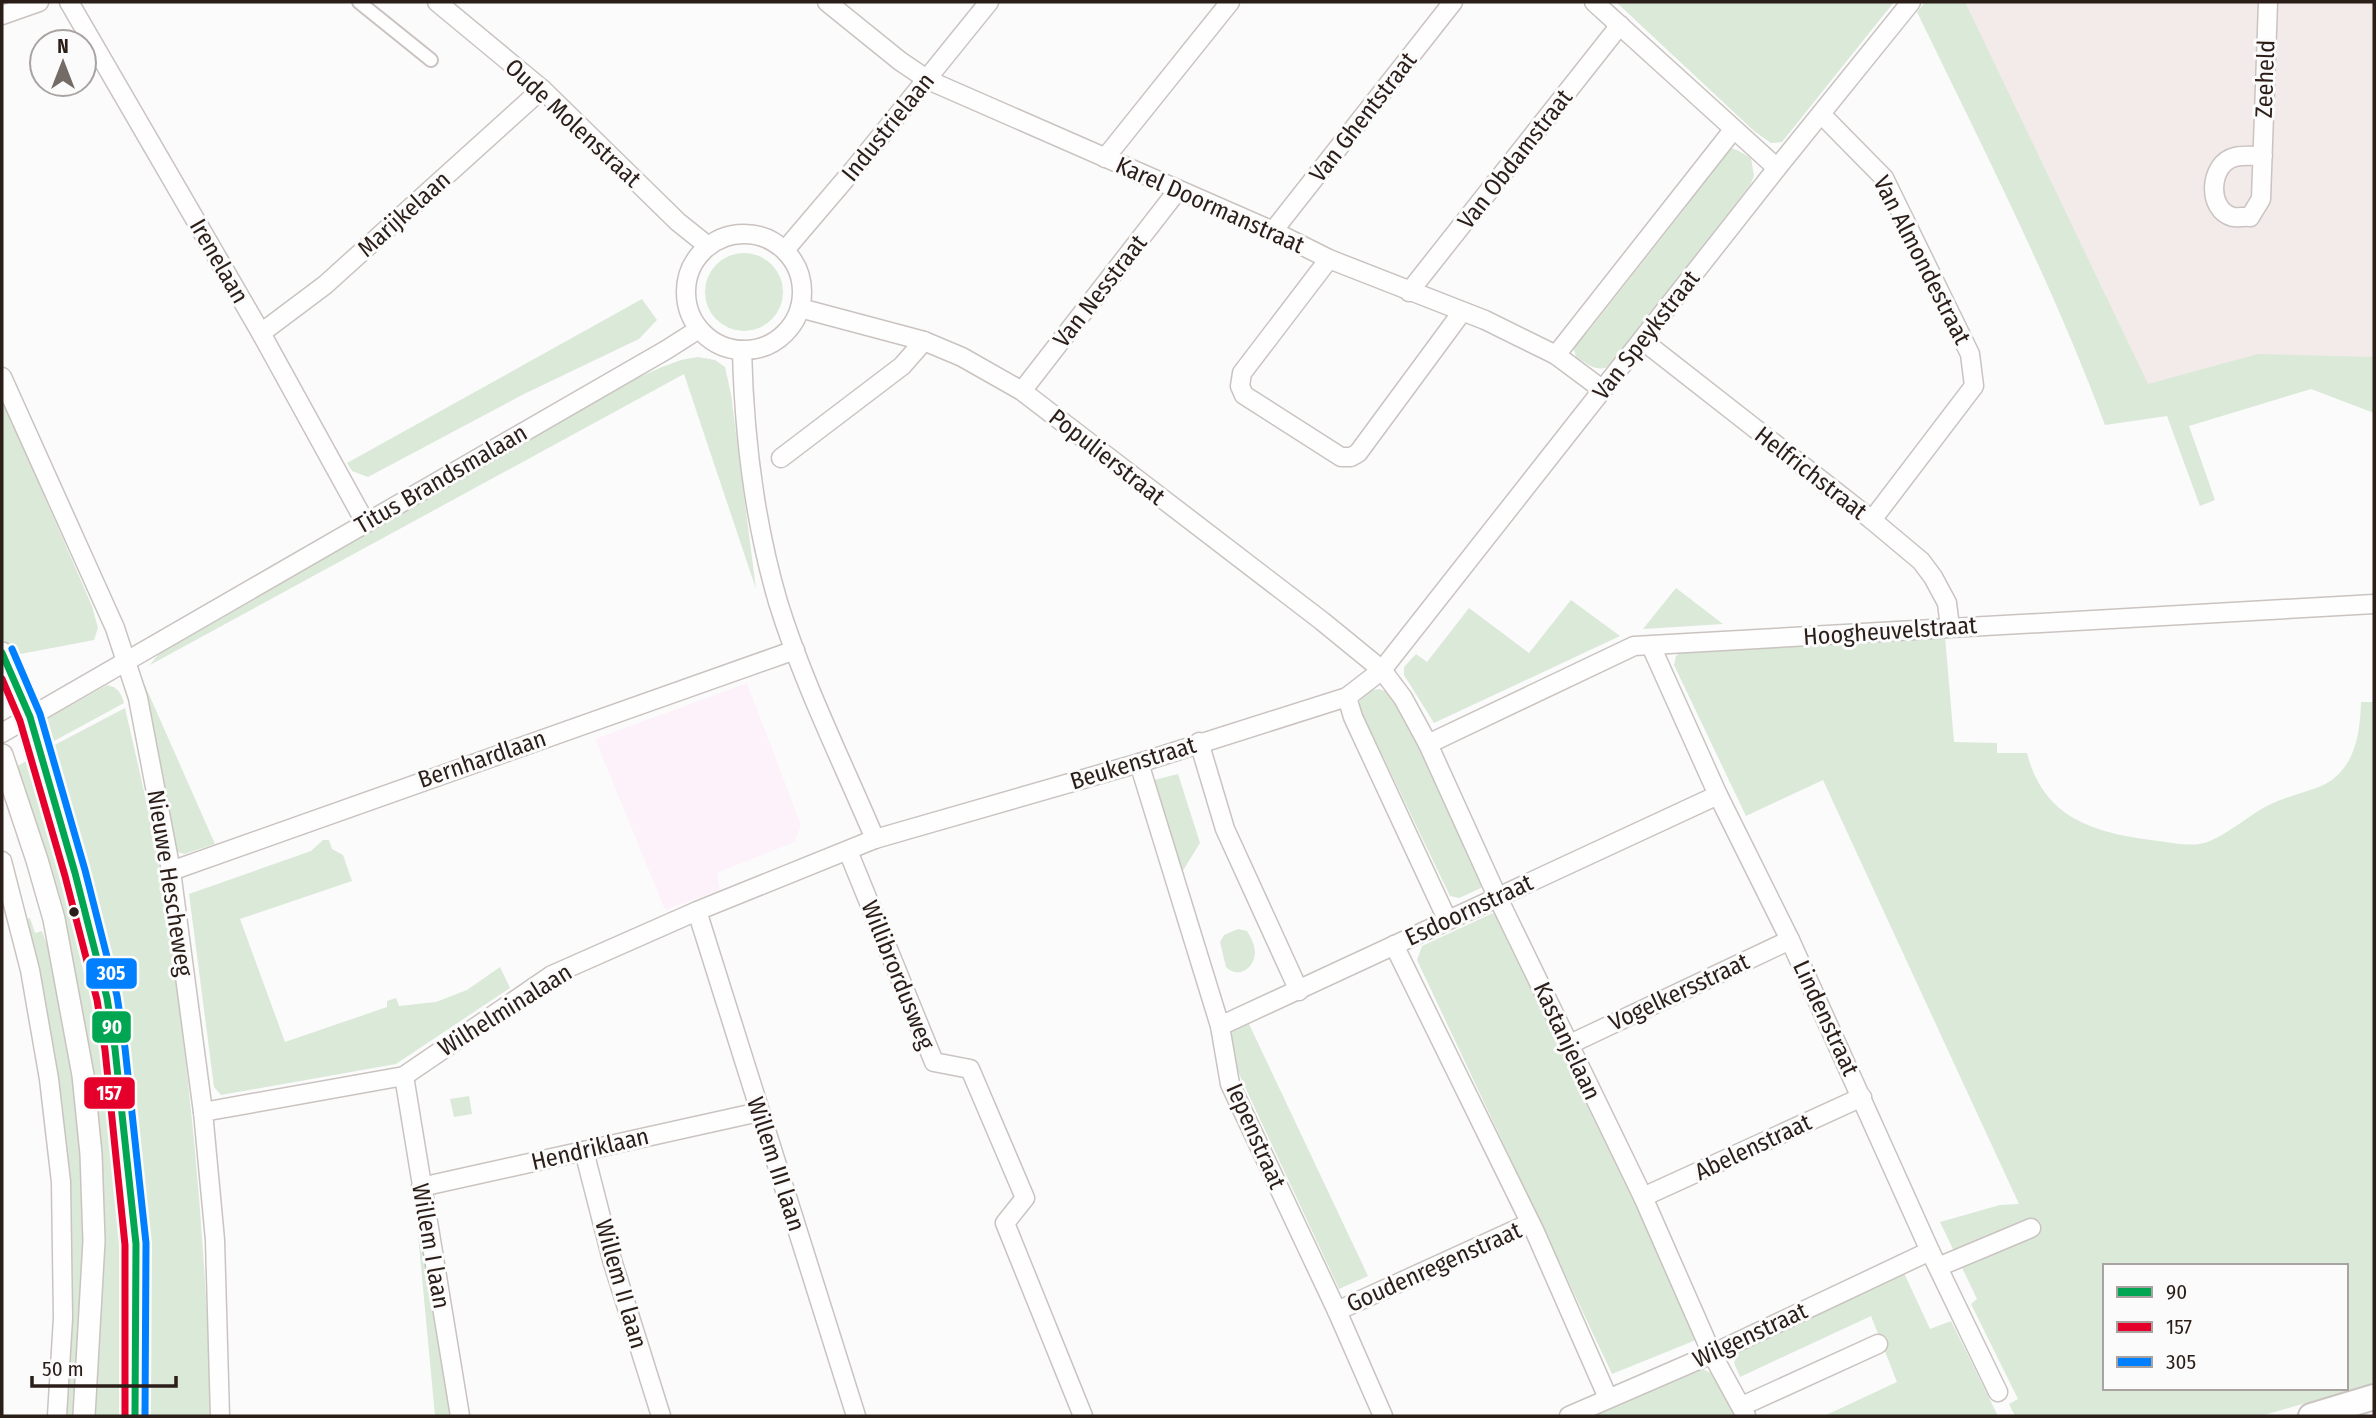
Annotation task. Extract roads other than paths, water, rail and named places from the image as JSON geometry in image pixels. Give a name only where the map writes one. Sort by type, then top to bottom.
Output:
[{"type":"main road","points":[[2311,1416],[2374,1397]]},
{"type":"street","points":[[2,15],[39,2]]},
{"type":"street","name":"Irenelaan","points":[[69,2],[261,333],[365,522]]},
{"type":"street","points":[[359,2],[431,60]]},
{"type":"street","name":"Oude Molenstraat","points":[[437,2],[541,89],[678,222],[708,246]]},
{"type":"street","name":"Karel Doormanstraat","points":[[827,2],[928,80],[1273,231],[1329,259],[1485,320],[1556,355],[1603,390]]},
{"type":"street","name":"Industrielaan","points":[[785,250],[928,80],[989,2]]},
{"type":"street","points":[[1105,158],[1230,2]]},
{"type":"street","name":"Van Ghentstraat","points":[[1273,231],[1452,2]]},
{"type":"street","points":[[1594,2],[1777,168]]},
{"type":"street","name":"Van Speykstraat","points":[[1382,670],[1911,2]]},
{"type":"street","name":"Zeeheld","points":[[2263,156],[2268,2]]},
{"type":"street","name":"Van Obdamstraat","points":[[1409,292],[1620,25]]},
{"type":"street","name":"Marijkelaan","points":[[261,333],[325,285],[541,89]]},
{"type":"street","name":"Van Almondestraat","points":[[1821,114],[1884,178],[1970,354],[1974,386],[1872,520]]},
{"type":"street","points":[[1556,355],[1733,130]]},
{"type":"street","name":"Van Nesstraat","points":[[1022,391],[1178,190]]},
{"type":"street","points":[[739,233],[771,240],[785,250],[801,277],[802,293],[800,308],[792,325],[780,338],[764,346],[742,350],[712,341],[699,329],[690,313],[685,295],[686,285],[695,259],[708,246],[723,237],[739,233]]},
{"type":"street","points":[[1329,259],[1242,373],[1240,386],[1244,396],[1341,457],[1351,457],[1358,453],[1462,312]]},
{"type":"street","name":"Populierstraat","points":[[800,308],[924,341],[962,357],[1022,391],[1382,670]]},
{"type":"street","name":"Titus Brandsmalaan","points":[[2,733],[655,357],[699,329]]},
{"type":"street","name":"Helfrichstraat","points":[[1643,340],[1921,561],[1947,603],[1950,627]]},
{"type":"street","points":[[781,458],[902,366],[924,341]]},
{"type":"street","points":[[742,350],[748,452],[762,540],[778,602],[794,650],[875,839]]},
{"type":"street","name":"Nieuwe Hescheweg","points":[[2,377],[116,628],[138,698],[171,871],[203,1112],[215,1240],[220,1416]]},
{"type":"street","name":"Hoogheuvelstraat","points":[[1428,744],[1634,646],[2374,604]]},
{"type":"street","name":"Lindenstraat","points":[[1651,646],[1718,795],[1790,940],[1997,1392]]},
{"type":"street","name":"Bernhardlaan","points":[[171,871],[328,813],[794,650]]},
{"type":"street","points":[[2,653],[30,717],[75,873],[107,998],[136,1244],[135,1416]]},
{"type":"street","name":"Beukenstraat","points":[[875,839],[1139,763],[1347,697],[1382,670]]},
{"type":"street","name":"Kastanjelaan","points":[[1382,670],[1403,698],[1428,744],[1497,896],[1643,1197],[1712,1354],[1744,1411]]},
{"type":"street","points":[[1347,697],[1353,717],[1447,919]]},
{"type":"street","points":[[1199,742],[1225,828],[1299,991]]},
{"type":"street","points":[[2,755],[54,919],[83,1074],[91,1154],[94,1241],[84,1416]]},
{"type":"street","name":"Iepenstraat","points":[[1139,763],[1220,1026],[1230,1084],[1337,1311],[1383,1416]]},
{"type":"street","name":"Esdoornstraat","points":[[1220,1026],[1718,795]]},
{"type":"street","name":"Wilhelminalaan","points":[[203,1112],[404,1076],[552,975],[697,911],[875,839]]},
{"type":"street","name":"Willibrordusweg","points":[[848,851],[934,1062],[970,1069],[1025,1198],[1005,1223],[1083,1416]]},
{"type":"street","points":[[2,861],[30,970],[50,1079],[61,1182],[63,1318],[57,1416]]},
{"type":"street","name":"Willem III laan","points":[[697,911],[856,1416]]},
{"type":"street","name":"Vogelkersstraat","points":[[1568,1045],[1790,940]]},
{"type":"street","points":[[1394,945],[1530,1223],[1608,1398]]},
{"type":"street","name":"Willem I laan","points":[[404,1076],[460,1416]]},
{"type":"street","name":"Abelenstraat","points":[[1643,1197],[1862,1097]]},
{"type":"street","name":"Hendriklaan","points":[[421,1187],[759,1112]]},
{"type":"street","name":"Willem II laan","points":[[584,1151],[612,1260],[660,1416]]},
{"type":"street","name":"Goudenregenstraat","points":[[1337,1311],[1530,1223]]},
{"type":"street","name":"Wilgenstraat","points":[[1569,1416],[1934,1259],[2031,1228]]},
{"type":"street","points":[[1744,1411],[1878,1344]]}]
